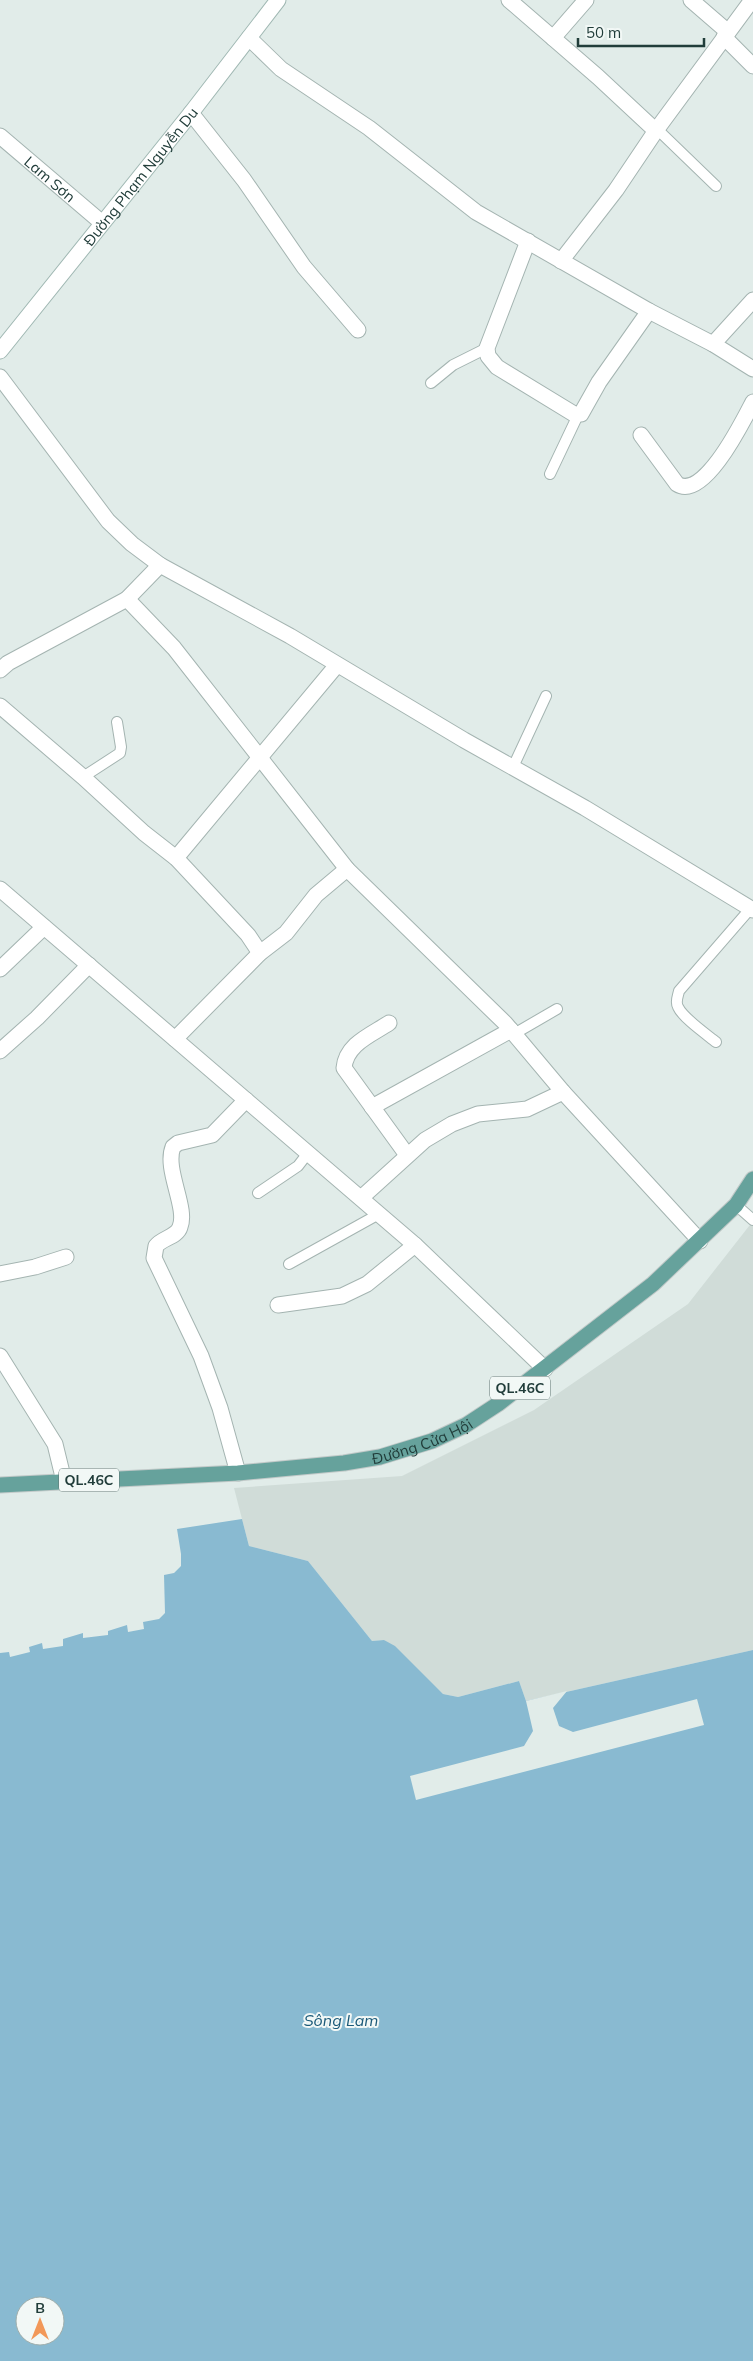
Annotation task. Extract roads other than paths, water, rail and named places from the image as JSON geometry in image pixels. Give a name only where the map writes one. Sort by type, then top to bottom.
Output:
[{"type":"main road","name":"Đường Cửa Hội","points":[[0,1485],[231,1473],[344,1464],[408,1450],[466,1425],[545,1369],[653,1284],[736,1205],[753,1179]]},
{"type":"street","name":"Đường Phạm Nguyễn Du","points":[[0,351],[101,222],[250,38],[278,0]]},
{"type":"street","points":[[509,0],[598,76],[656,130]]},
{"type":"street","points":[[553,38],[586,0]]},
{"type":"street","points":[[691,0],[726,34],[753,66]]},
{"type":"street","points":[[561,261],[616,190],[656,130],[752,0]]},
{"type":"street","points":[[250,38],[281,69],[369,128],[476,212],[649,311],[713,344],[753,370]]},
{"type":"street","points":[[190,113],[244,180],[304,267],[358,330]]},
{"type":"street","name":"Lam Sơn","points":[[0,136],[101,222]]},
{"type":"street","points":[[528,241],[487,348],[488,356],[497,367],[578,415],[649,311]]},
{"type":"street","points":[[713,344],[753,300]]},
{"type":"street","points":[[0,377],[108,521],[132,544],[160,565],[290,636],[752,909]]},
{"type":"street","points":[[641,434],[677,484],[682,488],[690,487],[703,479],[732,442],[753,402]]},
{"type":"street","points":[[0,670],[127,599],[160,565]]},
{"type":"street","points":[[127,599],[174,648],[346,869],[460,978],[513,1032],[563,1092],[700,1241]]},
{"type":"street","points":[[176,858],[337,665]]},
{"type":"street","points":[[0,706],[83,777],[144,833],[176,858],[248,935],[260,954]]},
{"type":"street","points":[[175,1039],[260,954],[286,933],[316,895],[346,869]]},
{"type":"street","points":[[0,889],[415,1245],[545,1369]]},
{"type":"street","points":[[0,969],[44,927]]},
{"type":"street","points":[[0,1050],[37,1018],[89,965]]},
{"type":"street","points":[[389,1024],[351,1048],[345,1058],[344,1068],[407,1155]]},
{"type":"street","points":[[372,1107],[513,1032]]},
{"type":"street","points":[[361,1198],[425,1140],[452,1124],[478,1114],[527,1108],[563,1092]]},
{"type":"street","points":[[231,1473],[220,1408],[202,1356],[154,1258],[156,1246],[176,1233],[182,1222],[170,1159],[173,1147],[178,1143],[212,1135],[246,1100]]},
{"type":"street","points":[[278,1305],[342,1296],[367,1284],[415,1245]]},
{"type":"street","points":[[0,1274],[35,1267],[66,1257]]},
{"type":"street","points":[[0,1356],[55,1444],[64,1481]]},
{"type":"lane","points":[[656,130],[716,186]]},
{"type":"lane","points":[[431,383],[453,365],[487,348]]},
{"type":"lane","points":[[550,474],[578,415]]},
{"type":"lane","points":[[513,767],[546,696]]},
{"type":"lane","points":[[83,777],[120,753],[122,747],[117,722]]},
{"type":"lane","points":[[716,1042],[677,1006],[679,991],[752,909]]},
{"type":"lane","points":[[513,1032],[557,1009]]},
{"type":"lane","points":[[258,1192],[298,1166],[308,1153]]},
{"type":"lane","points":[[736,1205],[753,1220]]},
{"type":"lane","points":[[289,1264],[379,1214]]},
{"type":"water","name":"Sông Lam","points":[[242,1519],[249,1546],[308,1561],[372,1641],[384,1640],[395,1646],[443,1694],[458,1697],[519,1681],[526,1701],[753,1650],[753,2361],[0,2361],[0,1653],[9,1652],[10,1657],[30,1652],[29,1647],[42,1643],[43,1649],[63,1646],[63,1639],[83,1633],[83,1638],[108,1635],[108,1631],[127,1625],[128,1632],[144,1629],[143,1622],[159,1619],[165,1613],[164,1575],[174,1573],[181,1566],[177,1529]]}]
